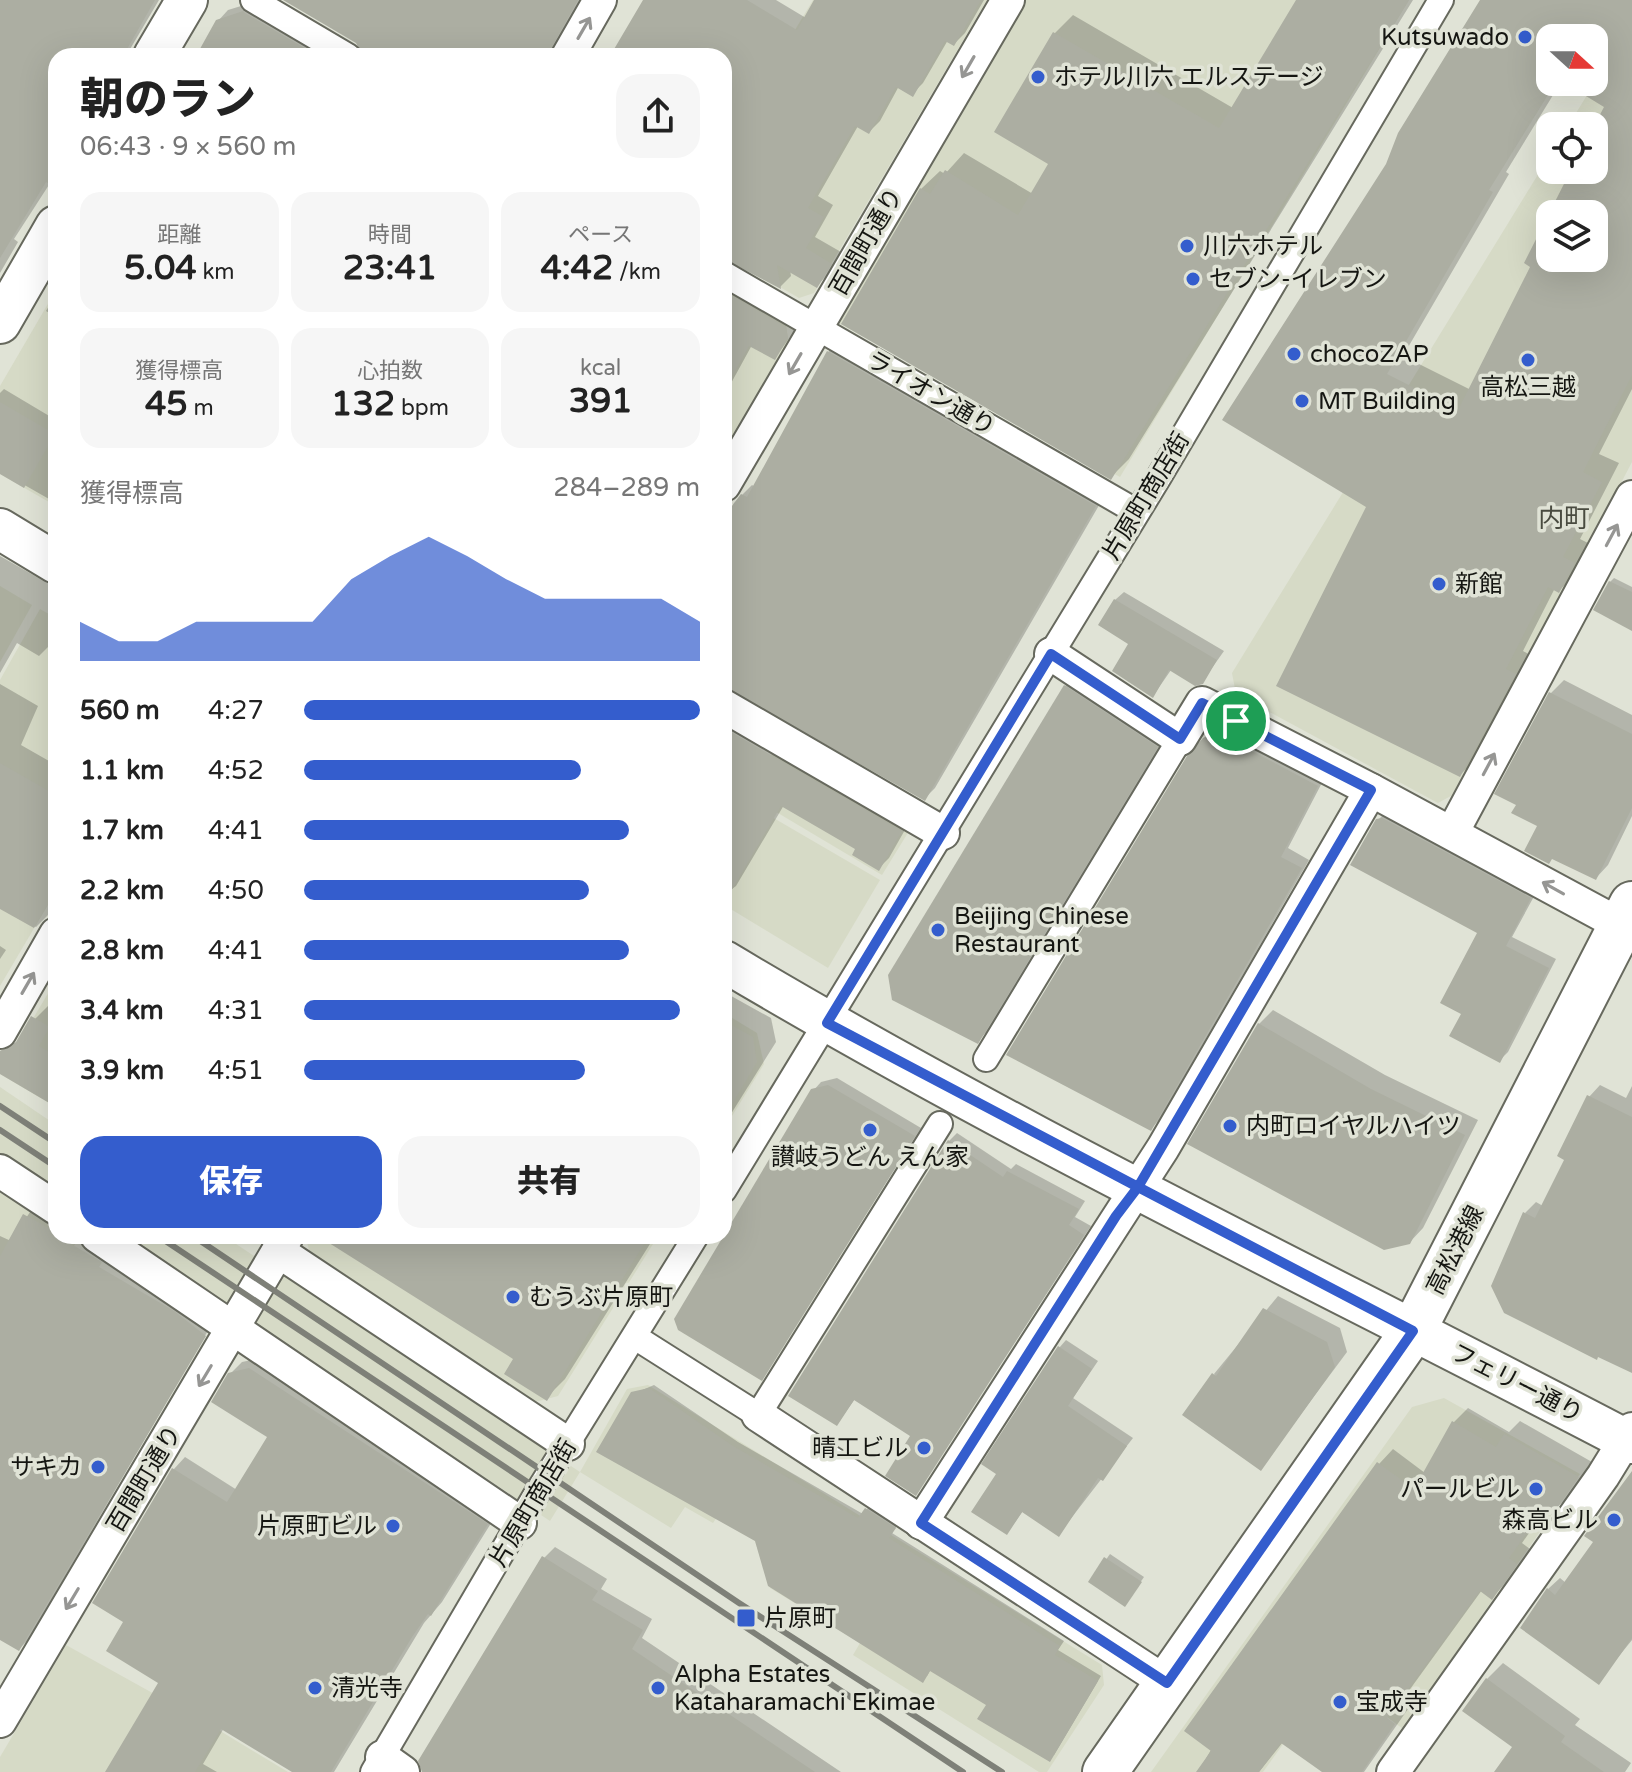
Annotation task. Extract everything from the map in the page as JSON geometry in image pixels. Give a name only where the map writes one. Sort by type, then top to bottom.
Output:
[{"type":"main road","name":"高松港線","points":[[1105,1772],[1413,1331],[1628,920]]},
{"type":"street","points":[[159,48],[187,0]]},
{"type":"street","points":[[253,0],[334,48]]},
{"type":"street","points":[[573,48],[600,0]]},
{"type":"street","name":"百間町通り","points":[[732,471],[1008,0]]},
{"type":"street","name":"片原町商店街","points":[[732,1177],[1137,512],[1441,0]]},
{"type":"street","points":[[0,323],[48,240]]},
{"type":"street","name":"ライオン通り","points":[[732,279],[1137,512]]},
{"type":"street","points":[[1452,833],[1632,497]]},
{"type":"street","points":[[0,529],[48,558]]},
{"type":"street","points":[[1051,654],[1180,739]]},
{"type":"street","points":[[986,1059],[1202,703],[1628,920]]},
{"type":"street","points":[[732,711],[943,833]]},
{"type":"street","points":[[921,1523],[1116,1216],[1138,1187],[1371,790]]},
{"type":"street","points":[[0,1032],[48,948]]},
{"type":"street","name":"フェリー通り","points":[[732,964],[837,1006],[1138,1187],[1413,1331],[1630,1437]]},
{"type":"street","points":[[758,1415],[940,1124]]},
{"type":"street","points":[[0,1171],[48,1203]]},
{"type":"street","points":[[109,1244],[520,1523]]},
{"type":"street","points":[[282,1244],[568,1444]]},
{"type":"street","name":"百間町通り","points":[[0,1721],[282,1244]]},
{"type":"street","name":"片原町商店街","points":[[386,1767],[520,1523],[691,1244]]},
{"type":"street","points":[[635,1337],[1167,1683]]},
{"type":"street","points":[[1393,1772],[1630,1437]]},
{"type":"shaded area","points":[[813,0],[987,0],[814,293],[799,298],[732,260],[732,135]]},
{"type":"shaded area","points":[[1023,0],[1409,0],[1120,477],[833,320]]},
{"type":"shaded area","name":"高松三越","points":[[1632,22],[1632,462],[1460,791],[1438,803],[1236,694],[1232,673],[1536,178],[1536,184],[1608,184],[1608,112],[1577,112],[1586,96],[1608,96],[1608,61]]},
{"type":"shaded area","points":[[732,294],[786,324],[788,341],[732,441]]},
{"type":"shaded area","points":[[48,304],[48,501],[0,474],[0,386]]},
{"type":"shaded area","points":[[0,586],[32,605],[0,662]]},
{"type":"shaded area","points":[[40,609],[48,614],[48,905],[0,986],[0,680]]},
{"type":"shaded area","points":[[778,743],[914,823],[882,875],[758,801],[754,786]]},
{"type":"shaded area","points":[[732,794],[880,880],[828,968],[732,910]]},
{"type":"shaded area","points":[[48,993],[48,1102],[0,1074]]},
{"type":"shaded area","points":[[732,1018],[757,1033],[764,1064],[732,1116]]},
{"type":"shaded area","points":[[0,1087],[48,1120],[48,1186],[0,1154]]},
{"type":"shaded area","points":[[0,1189],[48,1220],[48,1244],[75,1244],[0,1375]]},
{"type":"shaded area","points":[[136,1244],[236,1244],[580,1472],[550,1521]]},
{"type":"shaded area","name":"むうぶ片原町","points":[[307,1244],[653,1244],[558,1396],[535,1402],[310,1253]]},
{"type":"shaded area","points":[[648,1385],[1102,1665],[1104,1685],[1047,1772],[1039,1772],[853,1655],[860,1643],[770,1588],[755,1541],[717,1517],[713,1523],[685,1507],[671,1528],[580,1472],[627,1389]]},
{"type":"shaded area","points":[[1444,1398],[1580,1474],[1403,1729],[1332,1676],[1263,1772],[1151,1772],[1412,1407]]},
{"type":"shaded area","points":[[66,1645],[288,1772],[0,1772],[0,1757]]},
{"type":"building","points":[[0,0],[155,0],[128,48],[48,48],[48,183],[0,258]]},
{"type":"building","points":[[283,0],[578,0],[551,48],[359,48],[356,43]]},
{"type":"building","points":[[643,0],[747,0],[797,30],[814,0],[981,0],[954,46],[945,41],[913,97],[896,87],[869,134],[855,126],[808,208],[824,217],[806,248],[832,264],[817,288],[777,265],[781,289],[732,263],[732,48],[615,48]]},
{"type":"building","points":[[1296,0],[1409,0],[1111,480],[841,324],[920,188],[930,194],[945,170],[1018,215],[1048,164],[994,132],[1053,32],[1219,128]]},
{"type":"building","name":"高松三越","points":[[1480,0],[1632,0],[1632,375],[1583,472],[1602,482],[1563,557],[1575,563],[1559,593],[1548,587],[1506,669],[1516,674],[1460,777],[1276,686],[1366,507],[1222,420],[1386,164],[1398,133]]},
{"type":"building","points":[[243,11],[304,48],[200,48],[216,20]]},
{"type":"building","points":[[732,296],[786,327],[788,338],[775,360],[749,346],[732,376]]},
{"type":"building","points":[[827,351],[1096,506],[925,801],[732,692],[732,506],[741,494],[747,497]]},
{"type":"building","points":[[0,402],[48,430],[48,446],[24,488],[0,474]]},
{"type":"building","points":[[1609,581],[1632,592],[1632,631],[1593,610]]},
{"type":"building","points":[[1114,599],[1217,660],[1203,684],[1195,686],[1169,670],[1153,698],[1112,671],[1128,644],[1098,625]]},
{"type":"building","points":[[1064,685],[1158,747],[978,1044],[892,1000],[888,975]]},
{"type":"building","points":[[1549,692],[1632,734],[1632,808],[1596,880],[1552,859],[1549,864],[1524,851],[1537,826],[1511,813],[1516,805],[1494,794]]},
{"type":"building","points":[[1216,732],[1318,786],[1281,857],[1302,868],[1151,1131],[1006,1055],[1187,756],[1203,738]]},
{"type":"building","points":[[732,733],[902,831],[879,871],[852,855],[855,849],[781,806],[732,889]]},
{"type":"building","points":[[0,763],[48,790],[48,904],[34,928],[0,909]]},
{"type":"building","points":[[1382,818],[1531,898],[1506,946],[1549,968],[1500,1063],[1449,1036],[1461,1014],[1440,1003],[1477,933],[1350,865],[1376,819]]},
{"type":"building","points":[[31,1016],[48,1026],[39,1046],[48,1051],[48,1102],[0,1074],[0,1051],[16,1042]]},
{"type":"building","points":[[1258,1023],[1371,1089],[1465,1135],[1410,1244],[1384,1250],[1187,1144]]},
{"type":"building","points":[[732,1025],[753,1037],[757,1062],[732,1104]]},
{"type":"building","points":[[828,1085],[915,1136],[762,1381],[678,1330],[674,1319],[719,1244],[732,1244],[732,1222],[811,1089]]},
{"type":"building","points":[[1587,1095],[1632,1117],[1632,1373],[1598,1357],[1597,1360],[1504,1313],[1491,1286],[1523,1212],[1535,1218],[1564,1160],[1557,1156]]},
{"type":"building","points":[[948,1140],[1003,1177],[1007,1171],[1079,1209],[1069,1225],[1084,1235],[916,1496],[885,1476],[910,1436],[854,1400],[837,1426],[788,1396]]},
{"type":"building","points":[[23,1214],[48,1228],[48,1244],[71,1244],[102,1262],[99,1267],[174,1311],[206,1336],[19,1651],[0,1640],[0,1256]]},
{"type":"building","name":"むうぶ片原町","points":[[331,1244],[644,1244],[547,1401],[504,1374],[513,1359]]},
{"type":"building","points":[[1263,1308],[1327,1342],[1335,1367],[1261,1471],[1182,1415],[1212,1373],[1216,1376]]},
{"type":"building","points":[[1058,1346],[1092,1369],[1068,1406],[1127,1446],[1103,1481],[1098,1478],[1059,1537],[1022,1512],[1007,1535],[971,1512],[996,1474],[981,1464]]},
{"type":"building","points":[[249,1368],[488,1524],[431,1616],[428,1614],[412,1637],[331,1772],[292,1772],[221,1729],[195,1772],[105,1772],[158,1683],[106,1651],[123,1622],[92,1603],[172,1468],[227,1502],[267,1437],[211,1402],[228,1373]]},
{"type":"building","points":[[649,1388],[733,1446],[858,1518],[865,1508],[896,1528],[889,1538],[1060,1646],[1055,1655],[1098,1681],[1050,1762],[977,1719],[986,1705],[930,1671],[923,1683],[768,1586],[755,1541],[596,1452],[631,1392]]},
{"type":"building","points":[[1452,1421],[1496,1447],[1504,1434],[1579,1477],[1552,1515],[1543,1510],[1509,1558],[1517,1564],[1492,1600],[1480,1591],[1387,1718],[1395,1724],[1362,1772],[1322,1772],[1281,1743],[1259,1772],[1196,1772],[1211,1751],[1184,1731],[1377,1462],[1414,1489]]},
{"type":"building","points":[[1632,1471],[1632,1638],[1599,1685],[1520,1628],[1547,1588],[1555,1595],[1593,1542],[1584,1536]]},
{"type":"building","points":[[542,1556],[598,1591],[592,1600],[643,1630],[632,1649],[815,1772],[422,1772],[418,1761]]},
{"type":"building","points":[[1104,1557],[1142,1582],[1125,1607],[1088,1582]]},
{"type":"building","points":[[1486,1678],[1565,1736],[1561,1742],[1604,1772],[1494,1772],[1512,1747],[1462,1711]]},
{"type":"railway","points":[[0,1106],[48,1138]]},
{"type":"railway","points":[[0,1130],[48,1162]]},
{"type":"railway","points":[[170,1244],[963,1772]]},
{"type":"railway","points":[[205,1244],[739,1603],[1002,1772]]},
{"type":"place","name":"Kutsuwado","points":[[1525,37]]},
{"type":"place","name":"ホテル川六 エルステージ","points":[[1038,77]]},
{"type":"place","name":"川六ホテル","points":[[1187,246]]},
{"type":"place","name":"セブン-イレブン","points":[[1193,279]]},
{"type":"place","name":"chocoZAP","points":[[1294,354]]},
{"type":"place","name":"高松三越","points":[[1528,360]]},
{"type":"place","name":"MT Building","points":[[1302,401]]},
{"type":"place","name":"新館","points":[[1439,584]]},
{"type":"place","name":"Beijing Chinese Restaurant","points":[[938,930]]},
{"type":"place","name":"内町ロイヤルハイツ","points":[[1230,1126]]},
{"type":"place","name":"讃岐うどん えん家","points":[[870,1130]]},
{"type":"place","name":"むうぶ片原町","points":[[513,1297]]},
{"type":"place","name":"晴工ビル","points":[[924,1448]]},
{"type":"place","name":"サキカ","points":[[98,1467]]},
{"type":"place","name":"パールビル","points":[[1536,1489]]},
{"type":"place","name":"森高ビル","points":[[1614,1520]]},
{"type":"place","name":"片原町ビル","points":[[393,1526]]},
{"type":"place","name":"片原町","points":[[746,1618]]},
{"type":"place","name":"清光寺","points":[[315,1688]]},
{"type":"place","name":"Alpha Estates Kataharamachi Ekimae","points":[[658,1688]]},
{"type":"place","name":"宝成寺","points":[[1340,1702]]},
{"type":"district","name":"内町","points":[[1564,518]]},
{"type":"route","points":[[1236,721],[1202,703],[1180,739],[1051,654],[827,1023],[1138,1187],[1116,1216],[921,1523],[1167,1683],[1413,1331],[1138,1187],[1371,790],[1236,721]]}]
